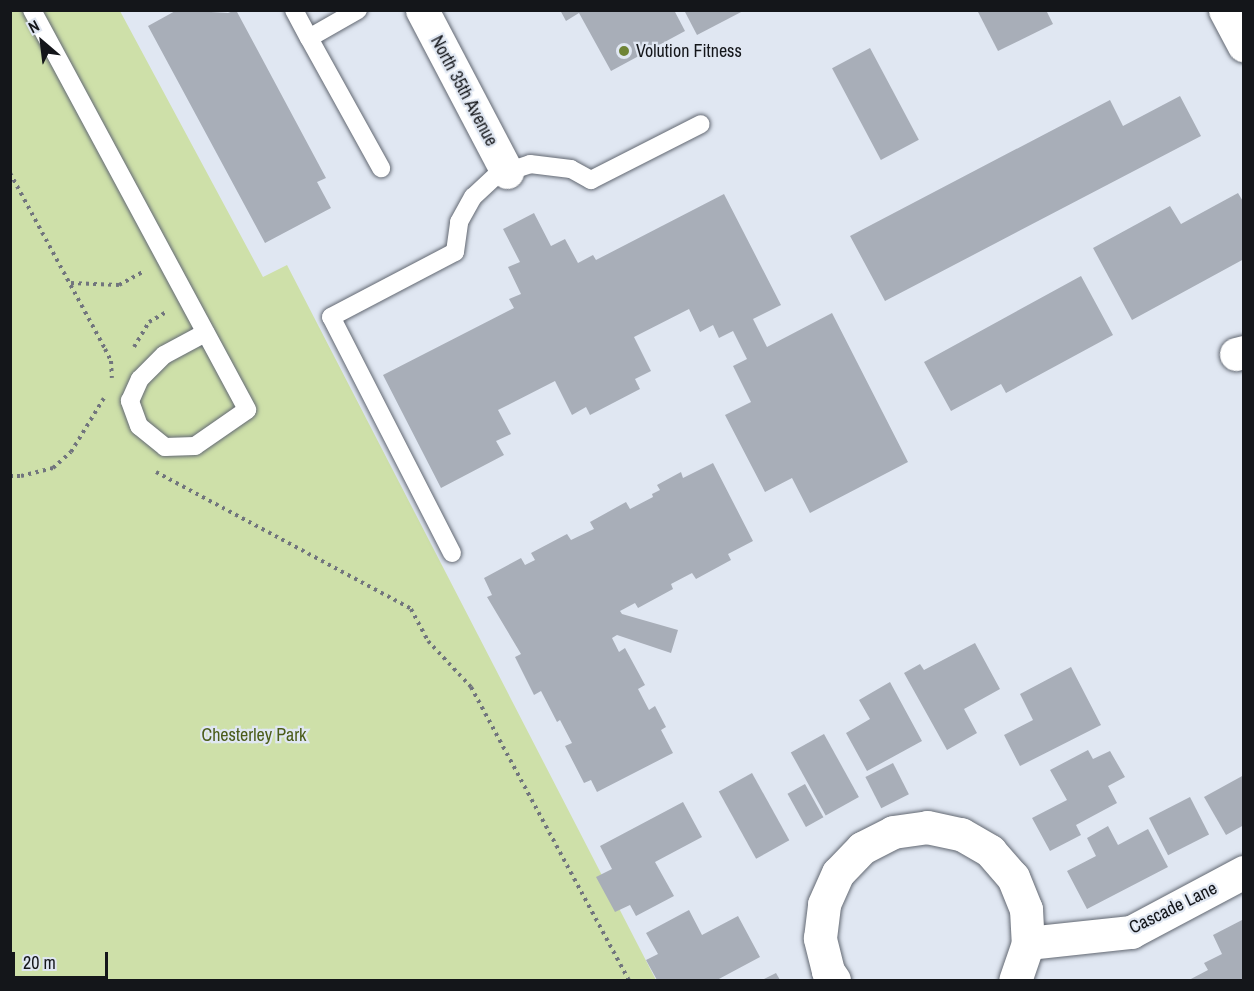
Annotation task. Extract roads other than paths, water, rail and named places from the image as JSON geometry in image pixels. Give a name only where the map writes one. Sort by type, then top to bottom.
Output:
[{"type":"street","name":"North 35th Avenue","points":[[422,10],[507,172]]},
{"type":"street","points":[[1225,10],[1244,45]]},
{"type":"street","points":[[834,981],[828,971],[820,938],[824,904],[838,873],[862,848],[893,832],[927,827],[961,834],[990,851],[1013,877],[1026,909],[1028,943],[1015,981]]},
{"type":"street","name":"Cascade Lane","points":[[1028,943],[1131,932],[1244,872]]},
{"type":"lane","points":[[32,10],[247,410],[195,446],[165,447],[139,426],[130,401],[140,379],[164,355],[205,333]]},
{"type":"lane","points":[[294,10],[381,168]]},
{"type":"lane","points":[[309,38],[358,10]]},
{"type":"lane","points":[[452,553],[331,317],[455,252],[459,222],[473,197],[497,175],[530,164],[571,170],[591,180],[701,124]]},
{"type":"place","name":"Volution Fitness","points":[[624,51]]},
{"type":"park label","name":"Chesterley Park","points":[[254,735]]}]
